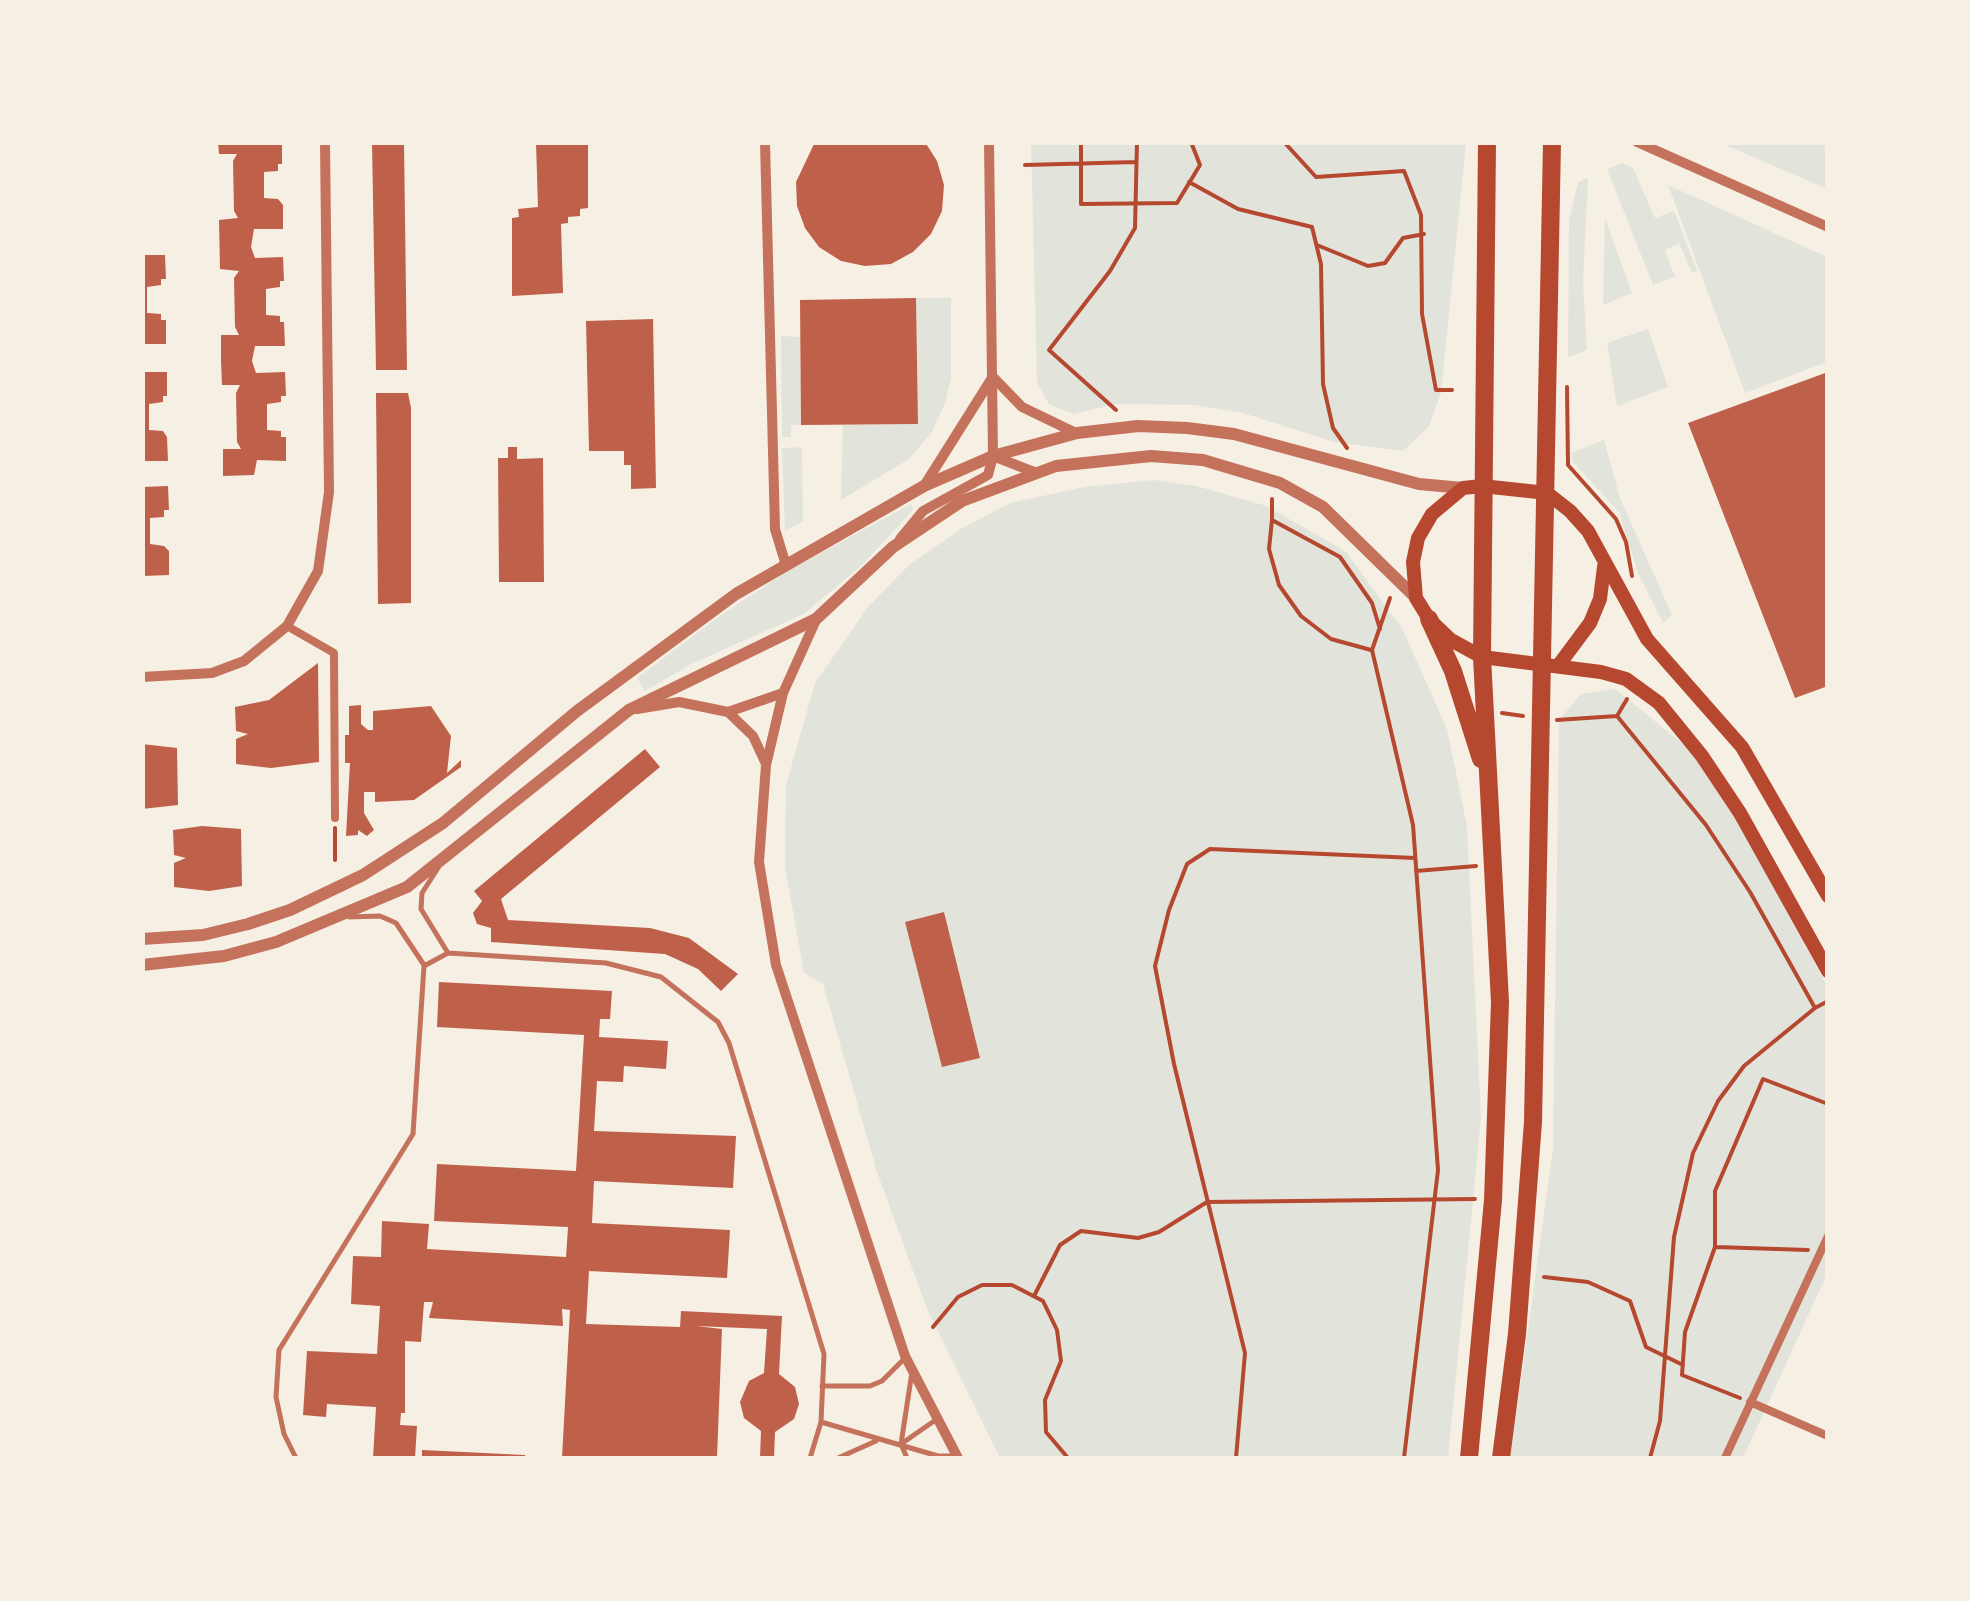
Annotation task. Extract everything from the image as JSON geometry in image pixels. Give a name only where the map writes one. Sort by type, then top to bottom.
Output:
[{"type":"highway","points":[[1469,1458],[1498,1118],[1500,1002],[1472,487],[1488,142]]},
{"type":"highway","points":[[1501,1458],[1518,1334],[1532,1122],[1550,666],[1546,492],[1554,144]]},
{"type":"highway","points":[[1429,619],[1453,671],[1490,787]]},
{"type":"main road","points":[[1828,896],[1742,747],[1648,640],[1604,567],[1588,531],[1546,492],[1472,487],[1432,514],[1418,538],[1413,562],[1416,598],[1429,619],[1451,640],[1482,657],[1626,680],[1659,703],[1702,756],[1740,813],[1828,972]]},
{"type":"main road","points":[[1550,666],[1590,623],[1600,599],[1604,567]]},
{"type":"street","points":[[142,677],[212,672],[244,661],[287,626],[318,571],[326,537],[325,142]]},
{"type":"street","points":[[764,142],[775,529],[785,562]]},
{"type":"street","points":[[142,965],[224,956],[276,942],[341,918],[407,886],[629,710],[816,619],[893,547],[923,511],[988,474],[993,456],[990,142]]},
{"type":"street","points":[[1637,142],[1828,227]]},
{"type":"street","points":[[924,486],[993,377]]},
{"type":"street","points":[[993,377],[1022,407],[1077,434]]},
{"type":"street","points":[[142,939],[203,935],[262,919],[335,890],[406,850],[643,660],[785,562],[924,486],[993,456],[1077,434],[1138,426],[1234,434],[1419,484],[1472,487]]},
{"type":"street","points":[[993,456],[1034,472]]},
{"type":"street","points":[[893,547],[962,501],[1034,472],[1080,460],[1151,456],[1203,460],[1280,482],[1322,508],[1416,598]]},
{"type":"street","points":[[816,619],[783,693],[766,764],[759,862],[776,965],[906,1356],[957,1457]]},
{"type":"street","points":[[287,626],[334,653],[335,818]]},
{"type":"street","points":[[629,710],[679,702],[728,712],[783,693]]},
{"type":"street","points":[[728,712],[753,736],[766,764]]},
{"type":"street","points":[[1724,1458],[1828,1236]]},
{"type":"street","points":[[1750,1402],[1828,1436]]},
{"type":"lane","points":[[447,854],[422,894],[422,909],[448,953]]},
{"type":"lane","points":[[296,1458],[284,1434],[276,1398],[279,1350],[413,1134],[424,966],[396,923],[380,916],[341,918]]},
{"type":"lane","points":[[424,966],[448,953],[606,962],[661,976],[718,1022],[729,1042],[824,1354],[821,1422],[810,1458]]},
{"type":"lane","points":[[822,1386],[882,1382],[906,1356]]},
{"type":"lane","points":[[906,1458],[900,1444],[913,1370]]},
{"type":"lane","points":[[900,1444],[937,1419]]},
{"type":"lane","points":[[821,1422],[878,1440],[957,1457]]},
{"type":"lane","points":[[838,1458],[878,1440]]},
{"type":"path","points":[[1080,142],[1080,204],[1177,203],[1200,165],[1190,142]]},
{"type":"path","points":[[1116,410],[1066,371],[1049,350],[1110,270],[1135,228],[1137,142]]},
{"type":"path","points":[[1284,142],[1316,177],[1404,171],[1424,234],[1422,314],[1436,390],[1452,390]]},
{"type":"path","points":[[1026,165],[1137,162]]},
{"type":"path","points":[[1189,182],[1238,210],[1312,227],[1321,264],[1323,384],[1332,428],[1346,448]]},
{"type":"path","points":[[1316,244],[1368,266],[1385,263],[1403,238],[1424,234]]},
{"type":"path","points":[[1564,371],[1568,465],[1616,519],[1638,588]]},
{"type":"path","points":[[1272,499],[1269,549],[1279,585],[1301,616],[1331,639],[1372,650]]},
{"type":"path","points":[[1272,520],[1340,556],[1372,603],[1380,630]]},
{"type":"path","points":[[1390,598],[1372,650],[1413,825],[1438,1170],[1404,1458]]},
{"type":"path","points":[[1617,716],[1706,825],[1815,1008]]},
{"type":"path","points":[[335,818],[335,860]]},
{"type":"path","points":[[1236,1458],[1245,1353],[1155,966],[1169,910],[1188,864],[1210,849],[1415,858]]},
{"type":"path","points":[[1416,871],[1478,866]]},
{"type":"path","points":[[1650,1458],[1660,1421],[1674,1237],[1693,1153],[1718,1102],[1744,1066],[1828,1001]]},
{"type":"path","points":[[1750,1402],[1682,1375],[1684,1332],[1715,1247],[1715,1191],[1763,1079],[1828,1104]]},
{"type":"path","points":[[1034,1296],[1060,1245],[1080,1231],[1138,1238],[1159,1232],[1208,1202],[1480,1199]]},
{"type":"path","points":[[1715,1247],[1821,1250]]},
{"type":"path","points":[[1544,1277],[1588,1282],[1630,1301],[1646,1347],[1683,1365]]},
{"type":"path","points":[[932,1327],[958,1297],[982,1285],[1012,1285],[1043,1301],[1058,1330],[1061,1361],[1045,1400],[1046,1432],[1068,1458]]},
{"type":"shaded area","points":[[1031,143],[1466,143],[1441,393],[1429,426],[1403,451],[1334,442],[1243,413],[1195,405],[1117,404],[1073,414],[1049,404],[1037,383]]},
{"type":"shaded area","points":[[1721,143],[1827,143],[1827,189]]},
{"type":"shaded area","points":[[1622,163],[1633,168],[1655,218],[1674,211],[1697,271],[1692,273],[1679,243],[1665,250],[1675,277],[1653,285],[1607,169]]},
{"type":"shaded area","points":[[1588,178],[1583,283],[1587,350],[1568,357],[1569,221],[1578,182]]},
{"type":"shaded area","points":[[1668,185],[1827,257],[1827,362],[1745,393]]},
{"type":"shaded area","points":[[1605,218],[1632,293],[1603,305]]},
{"type":"shaded area","points":[[916,298],[951,298],[951,379],[945,403],[932,432],[909,459],[841,500],[843,425],[918,424]]},
{"type":"shaded area","points":[[1648,329],[1668,387],[1617,406],[1607,343]]},
{"type":"shaded area","points":[[781,336],[800,337],[801,425],[791,425],[791,437],[782,437]]},
{"type":"shaded area","points":[[1604,440],[1620,498],[1672,615],[1663,623],[1638,573],[1619,512],[1573,462],[1571,453]]},
{"type":"shaded area","points":[[802,447],[803,521],[785,531],[782,448]]},
{"type":"shaded area","points":[[1153,480],[1196,486],[1267,506],[1346,552],[1402,628],[1447,729],[1467,826],[1481,1118],[1448,1458],[1000,1458],[927,1309],[877,1172],[823,984],[804,973],[785,867],[786,785],[815,683],[868,607],[909,565],[959,530],[1010,503],[1084,487]]},
{"type":"shaded area","points":[[911,504],[913,510],[862,565],[804,614],[691,664],[645,691],[637,678],[721,615],[788,571]]},
{"type":"shaded area","points":[[1615,689],[1709,765],[1827,986],[1827,1274],[1743,1458],[1510,1458],[1553,1149],[1559,720],[1581,694]]},
{"type":"building","points":[[218,142],[282,142],[282,164],[278,164],[278,171],[264,172],[264,198],[278,199],[283,205],[283,229],[254,229],[251,247],[255,258],[283,257],[284,281],[280,281],[280,287],[266,289],[266,315],[280,316],[280,322],[284,322],[285,346],[255,346],[252,361],[256,373],[285,372],[286,396],[281,396],[281,402],[267,404],[267,430],[281,431],[281,437],[286,437],[286,461],[257,460],[254,475],[223,476],[223,449],[241,449],[237,442],[236,393],[240,385],[222,385],[221,361],[221,335],[239,335],[235,327],[234,278],[239,271],[220,269],[219,220],[238,218],[234,211],[233,161],[237,154],[219,154]]},
{"type":"building","points":[[372,142],[404,142],[407,370],[376,370]]},
{"type":"building","points":[[536,142],[588,142],[588,208],[580,209],[580,216],[568,217],[568,223],[561,224],[563,293],[512,296],[512,218],[519,217],[518,209],[538,207]]},
{"type":"building","points":[[815,142],[925,142],[937,161],[944,185],[942,211],[931,234],[913,252],[891,264],[865,266],[841,261],[819,247],[805,228],[797,206],[796,182]]},
{"type":"building","points":[[142,255],[165,255],[166,279],[161,279],[161,285],[147,287],[147,313],[161,314],[161,320],[166,320],[166,344],[142,344]]},
{"type":"building","points":[[916,298],[918,424],[801,425],[800,300]]},
{"type":"building","points":[[653,319],[656,488],[631,489],[631,465],[624,465],[624,451],[589,451],[586,321]]},
{"type":"building","points":[[142,372],[167,372],[167,396],[163,396],[163,402],[149,404],[149,430],[163,431],[167,437],[168,461],[142,461]]},
{"type":"building","points":[[1828,372],[1828,686],[1795,698],[1688,423]]},
{"type":"building","points":[[376,393],[408,393],[411,408],[411,603],[378,604]]},
{"type":"building","points":[[508,447],[517,447],[517,459],[543,458],[544,582],[499,582],[498,458],[508,458]]},
{"type":"building","points":[[168,486],[169,510],[164,510],[164,517],[150,518],[150,544],[169,551],[169,575],[143,576],[142,487]]},
{"type":"building","points":[[318,663],[319,762],[271,768],[236,764],[236,739],[248,734],[236,731],[235,707],[269,700]]},
{"type":"building","points":[[361,705],[361,724],[368,730],[373,730],[373,711],[431,706],[451,736],[447,773],[461,760],[461,767],[414,800],[375,802],[375,792],[364,792],[364,813],[374,830],[367,836],[358,830],[358,835],[346,836],[350,763],[345,763],[345,735],[349,735],[349,706]]},
{"type":"building","points":[[142,744],[177,748],[178,805],[142,809]]},
{"type":"building","points":[[645,749],[660,767],[501,899],[508,920],[650,928],[689,938],[738,974],[721,991],[698,969],[665,954],[491,942],[491,928],[477,924],[473,913],[482,901],[474,891]]},
{"type":"building","points":[[202,826],[241,829],[242,886],[209,891],[174,887],[174,863],[186,858],[174,855],[173,830]]},
{"type":"building","points":[[944,912],[980,1058],[942,1067],[905,922]]},
{"type":"building","points":[[439,982],[612,991],[610,1019],[600,1019],[599,1037],[668,1041],[666,1069],[624,1066],[623,1082],[597,1081],[594,1131],[736,1136],[733,1188],[594,1181],[592,1223],[730,1230],[727,1278],[589,1271],[586,1324],[680,1327],[681,1311],[782,1316],[779,1374],[795,1387],[799,1404],[794,1419],[775,1432],[774,1458],[760,1458],[761,1431],[744,1418],[740,1402],[749,1381],[764,1373],[767,1329],[696,1326],[722,1329],[717,1457],[562,1458],[570,1310],[562,1309],[563,1326],[429,1318],[433,1302],[424,1302],[421,1342],[405,1341],[405,1413],[401,1413],[400,1425],[417,1426],[415,1458],[373,1458],[376,1407],[327,1404],[326,1417],[303,1415],[307,1351],[377,1354],[380,1306],[351,1304],[353,1256],[381,1257],[382,1221],[429,1224],[427,1249],[566,1257],[568,1227],[434,1221],[437,1164],[576,1171],[584,1035],[437,1027]]},
{"type":"building","points":[[422,1450],[525,1455],[525,1458],[422,1458]]}]
